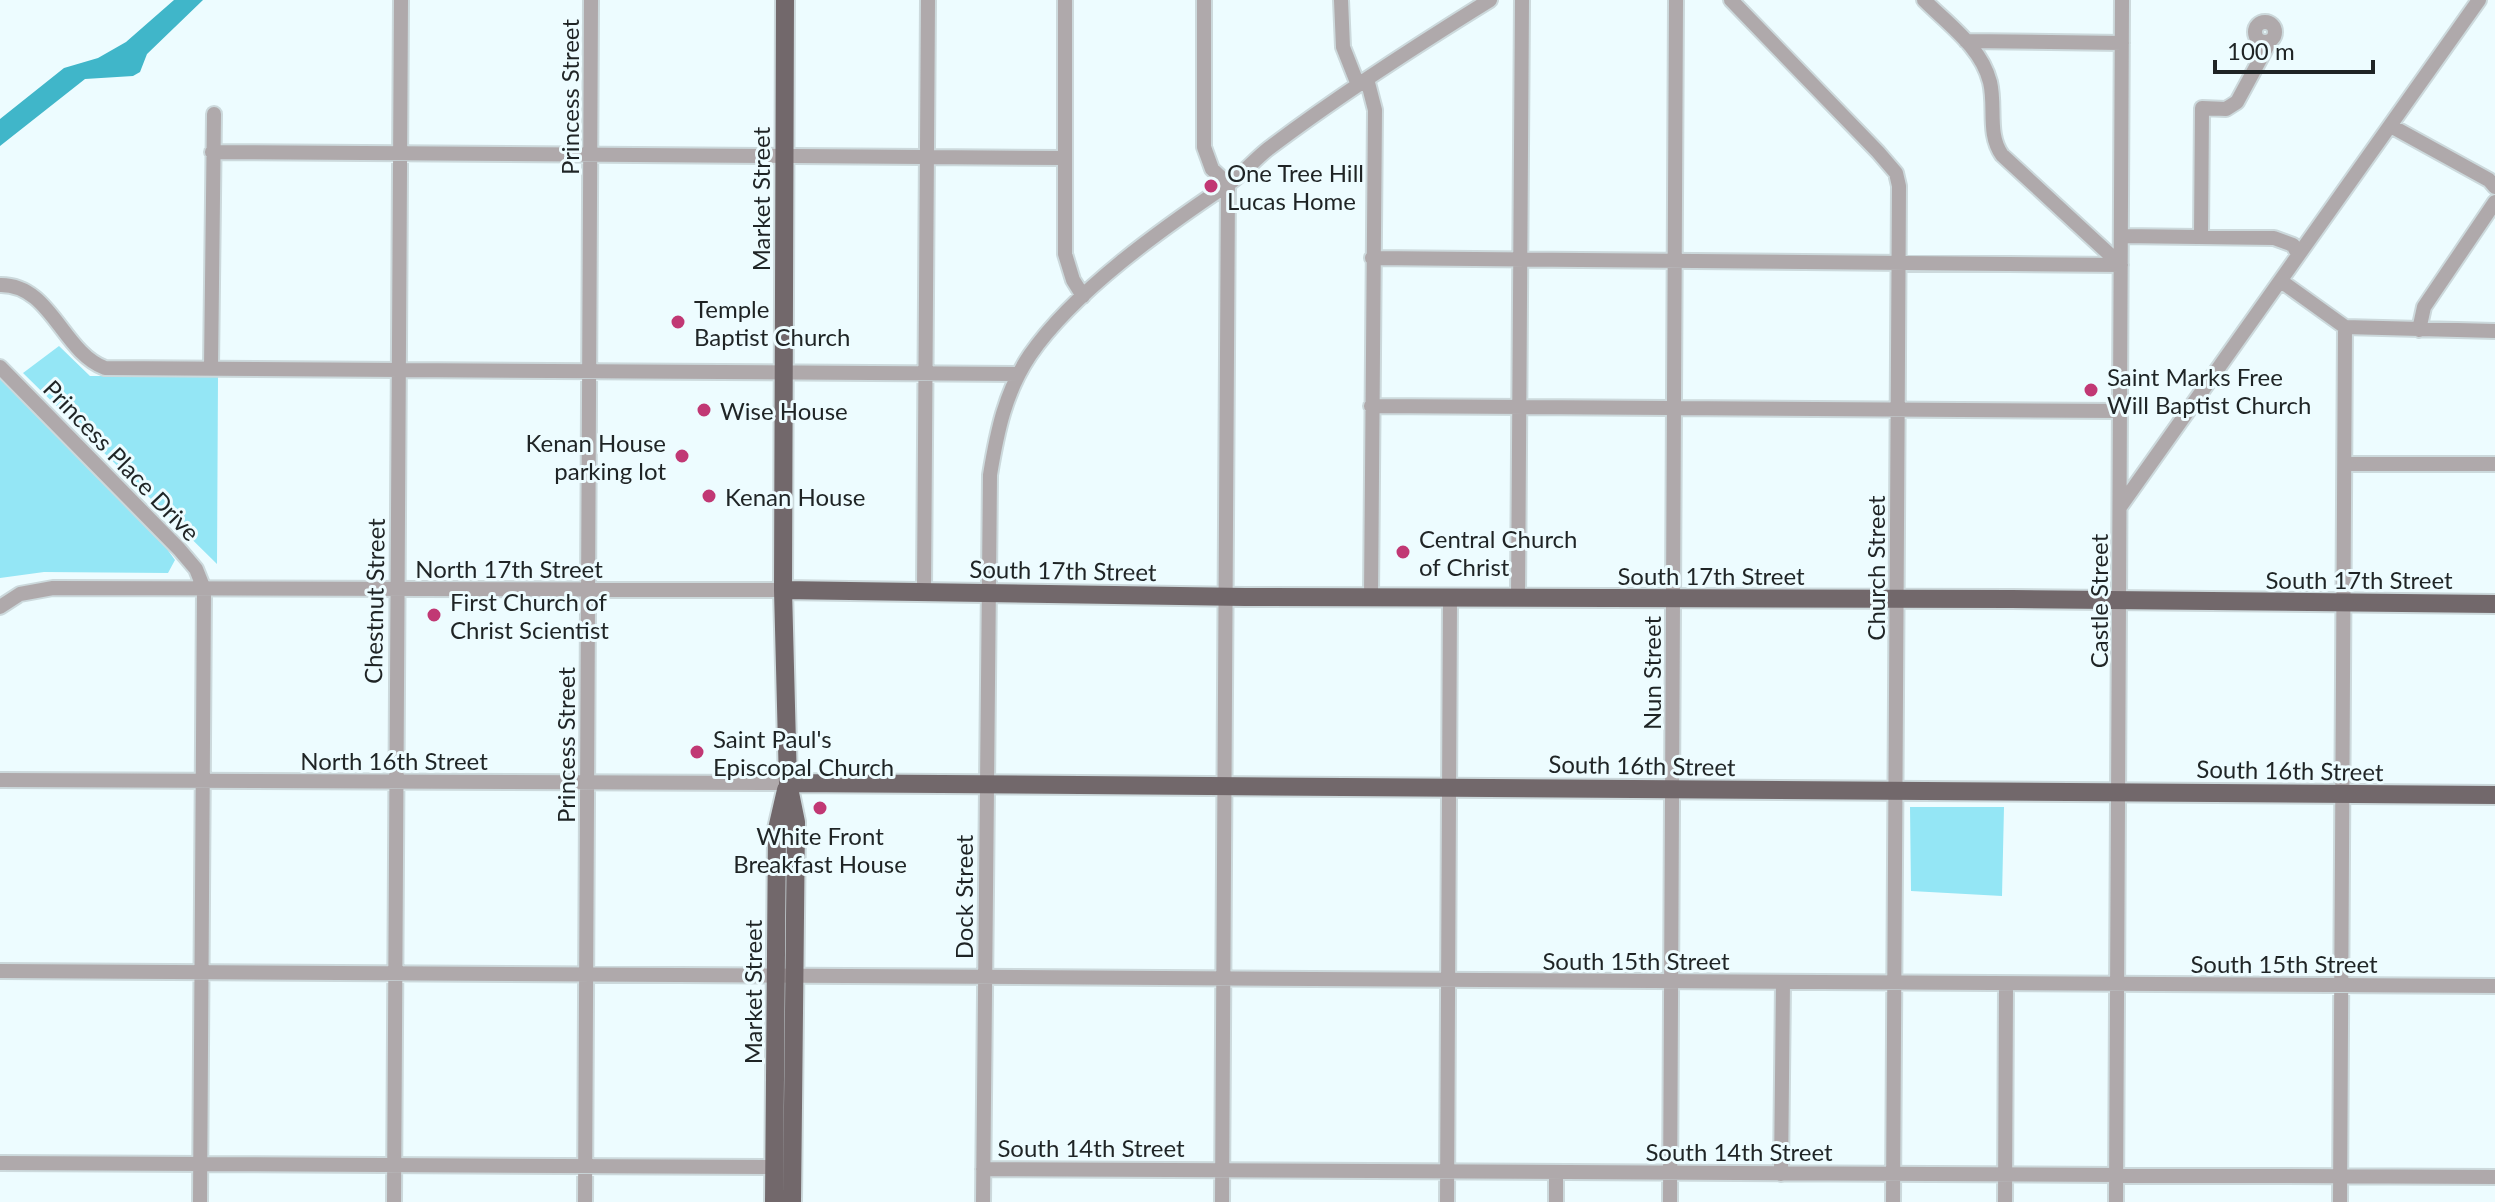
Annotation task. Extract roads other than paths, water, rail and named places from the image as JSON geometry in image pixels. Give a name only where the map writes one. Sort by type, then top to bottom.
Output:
[{"type":"main road","name":"Market Street","points":[[785,0],[782,371],[788,783],[777,829],[792,1202]]},
{"type":"main road","name":"South 17th Street","points":[[783,590],[1226,597],[2495,604]]},
{"type":"main road","name":"South 16th Street","points":[[788,783],[2495,795]]},
{"type":"main road","name":"Market Street","points":[[774,1202],[785,976]]},
{"type":"street","name":"Chestnut Street","points":[[394,1202],[394,782],[401,0]]},
{"type":"street","name":"Princess Street","points":[[585,1202],[591,0]]},
{"type":"street","points":[[924,592],[928,0]]},
{"type":"street","points":[[1065,0],[1065,254],[1073,280],[1083,296]]},
{"type":"street","points":[[1204,0],[1204,147],[1212,169],[1228,184],[1222,1202]]},
{"type":"street","points":[[1341,0],[1343,47],[1375,110],[1371,597]]},
{"type":"street","name":"Dock Street","points":[[983,1202],[986,593],[990,475],[998,428],[1018,374],[1041,340],[1083,296],[1201,200],[1228,184],[1266,151],[1362,82],[1490,0]]},
{"type":"street","points":[[1518,598],[1523,259],[1522,0]]},
{"type":"street","name":"Nun Street","points":[[1670,1202],[1676,0]]},
{"type":"street","name":"Church Street","points":[[1731,0],[1896,173],[1893,1202]]},
{"type":"street","points":[[1924,0],[1980,55],[1990,82],[1993,138],[1997,148],[2017,172],[2121,265]]},
{"type":"street","name":"Castle Street","points":[[2116,1202],[2122,0]]},
{"type":"street","points":[[2120,507],[2479,0]]},
{"type":"street","points":[[1966,41],[2122,43]]},
{"type":"street","points":[[2201,237],[2202,108],[2226,109],[2237,102],[2270,41]]},
{"type":"street","points":[[211,368],[214,114]]},
{"type":"street","points":[[2391,126],[2489,180],[2495,187]]},
{"type":"street","points":[[212,152],[1064,158]]},
{"type":"street","points":[[2419,330],[2424,307],[2495,202]]},
{"type":"street","points":[[2122,236],[2274,238],[2293,245],[2298,254]]},
{"type":"street","points":[[1372,258],[2121,265]]},
{"type":"street","points":[[2281,281],[2345,327],[2495,331]]},
{"type":"street","points":[[0,285],[20,287],[34,296],[91,360],[105,368],[1018,374]]},
{"type":"street","points":[[2340,1202],[2345,327]]},
{"type":"street","name":"Princess Place Drive","points":[[0,367],[179,549],[196,569],[204,589]]},
{"type":"street","points":[[1371,406],[2120,411]]},
{"type":"street","points":[[2345,464],[2495,464]]},
{"type":"street","name":"North 17th Street","points":[[0,607],[20,594],[53,588],[783,590]]},
{"type":"street","points":[[200,1202],[204,971],[204,589]]},
{"type":"street","points":[[1447,1202],[1450,598]]},
{"type":"street","name":"North 16th Street","points":[[0,780],[788,783]]},
{"type":"street","name":"South 15th Street","points":[[0,971],[2495,986]]},
{"type":"street","points":[[1781,1174],[1783,982]]},
{"type":"street","points":[[2005,1202],[2006,984]]},
{"type":"street","points":[[0,1163],[774,1167]]},
{"type":"street","name":"South 14th Street","points":[[983,1169],[2495,1177]]},
{"type":"street","points":[[1556,1172],[1556,1202]]},
{"type":"place","name":"One Tree Hill Lucas Home","points":[[1211,186]]},
{"type":"place","name":"Temple Baptist Church","points":[[678,322]]},
{"type":"place","name":"Saint Marks Free Will Baptist Church","points":[[2091,390]]},
{"type":"place","name":"Wise House","points":[[704,410]]},
{"type":"place","name":"Kenan House parking lot","points":[[682,456]]},
{"type":"place","name":"Kenan House","points":[[709,496]]},
{"type":"place","name":"Central Church of Christ","points":[[1403,552]]},
{"type":"place","name":"First Church of Christ Scientist","points":[[434,615]]},
{"type":"place","name":"Saint Paul's Episcopal Church","points":[[697,752]]},
{"type":"place","name":"White Front Breakfast House","points":[[820,808]]}]
